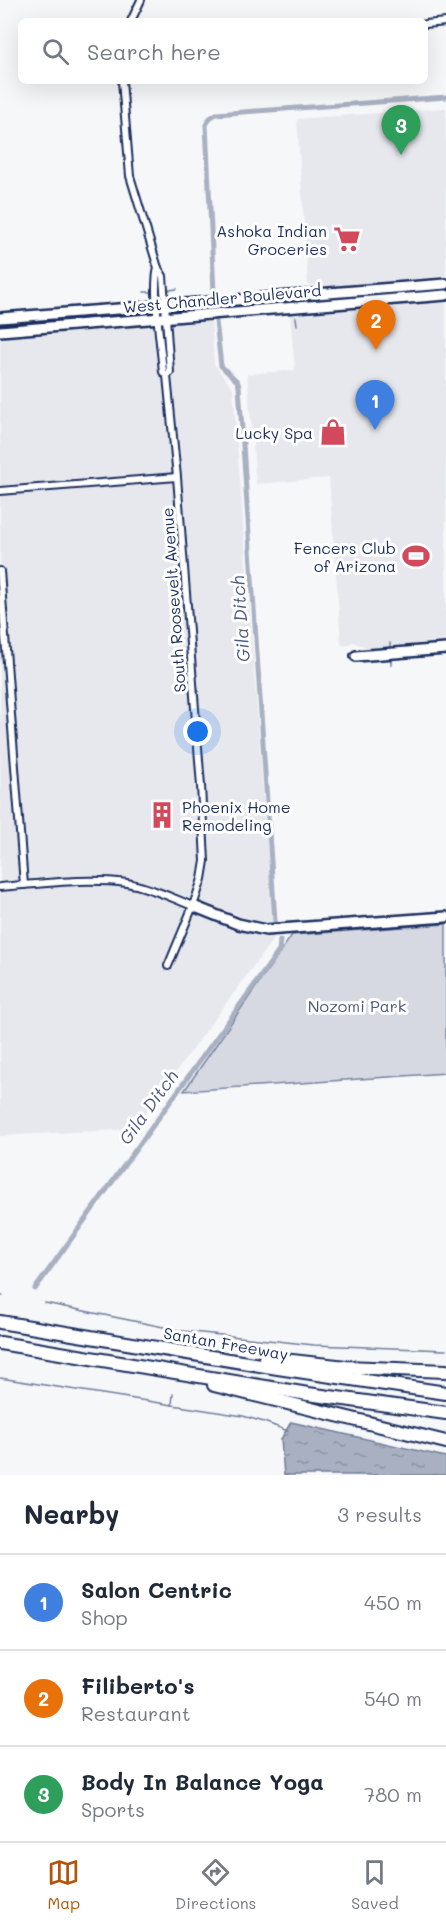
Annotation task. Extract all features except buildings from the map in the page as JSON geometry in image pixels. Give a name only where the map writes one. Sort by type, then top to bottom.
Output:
[{"type":"highway","name":"Santan Freeway","points":[[0,1322],[316,1375],[446,1393]]},
{"type":"highway","points":[[0,1343],[446,1413]]},
{"type":"highway","points":[[176,1350],[346,1367],[446,1371]]},
{"type":"highway","points":[[146,1367],[446,1442]]},
{"type":"main road","name":"West Chandler Boulevard","points":[[0,318],[446,284]]},
{"type":"main road","name":"West Chandler Boulevard","points":[[0,331],[446,296]]},
{"type":"main road","points":[[356,656],[446,650]]},
{"type":"main road","points":[[193,906],[238,924],[266,930],[446,917]]},
{"type":"street","points":[[133,18],[141,0]]},
{"type":"street","points":[[428,24],[446,22]]},
{"type":"street","name":"South Roosevelt Avenue","points":[[122,84],[130,176],[158,268],[163,276],[161,306],[163,372],[167,376],[177,477],[205,861],[193,906],[168,966]]},
{"type":"street","points":[[0,491],[177,477]]},
{"type":"street","points":[[0,571],[24,885]]},
{"type":"street","points":[[0,887],[93,881],[128,883],[193,906]]},
{"type":"shaded area","points":[[446,108],[446,276],[351,286],[308,285],[297,119]]},
{"type":"shaded area","points":[[210,302],[214,364],[233,388],[274,938],[134,1129],[0,1136],[0,319]]},
{"type":"shaded area","points":[[446,303],[446,644],[373,650],[353,642],[345,646],[341,644],[329,478],[256,484],[247,374],[295,370],[290,315],[330,310],[390,308],[403,304]]},
{"type":"green space","name":"Nozomi Park","points":[[446,924],[446,1073],[184,1091],[292,935]]},
{"type":"water","points":[[291,1422],[446,1457],[446,1475],[284,1475],[281,1439]]},
{"type":"waterway","name":"Gila Ditch","points":[[214,292],[206,125],[210,118],[216,114],[446,97]]},
{"type":"waterway","points":[[169,290],[177,289]]},
{"type":"waterway","points":[[144,292],[152,292]]},
{"type":"waterway","points":[[296,317],[297,325]]},
{"type":"waterway","name":"Gila Ditch","points":[[216,321],[221,366],[237,381],[239,386],[275,921]]},
{"type":"waterway","points":[[391,660],[391,665]]},
{"type":"waterway","name":"Gila Ditch","points":[[35,1289],[279,951],[280,940]]},
{"type":"waterway","points":[[45,1303],[183,1331],[314,1345],[446,1350]]},
{"type":"waterway","points":[[182,1337],[183,1331]]},
{"type":"waterway","points":[[0,1378],[243,1416],[288,1431]]},
{"type":"waterway","points":[[172,1405],[173,1394]]},
{"type":"place","name":"Body In Balance Yoga","points":[[401,155]]},
{"type":"place","name":"Ashoka Indian Groceries","points":[[347,239]]},
{"type":"place","name":"Filiberto's","points":[[376,350]]},
{"type":"place","name":"Salon Centric","points":[[375,430]]},
{"type":"place","name":"Lucky Spa","points":[[333,432]]},
{"type":"place","name":"Fencers Club of Arizona","points":[[416,556]]},
{"type":"place","name":"Phoenix Home Remodeling","points":[[162,815]]}]
